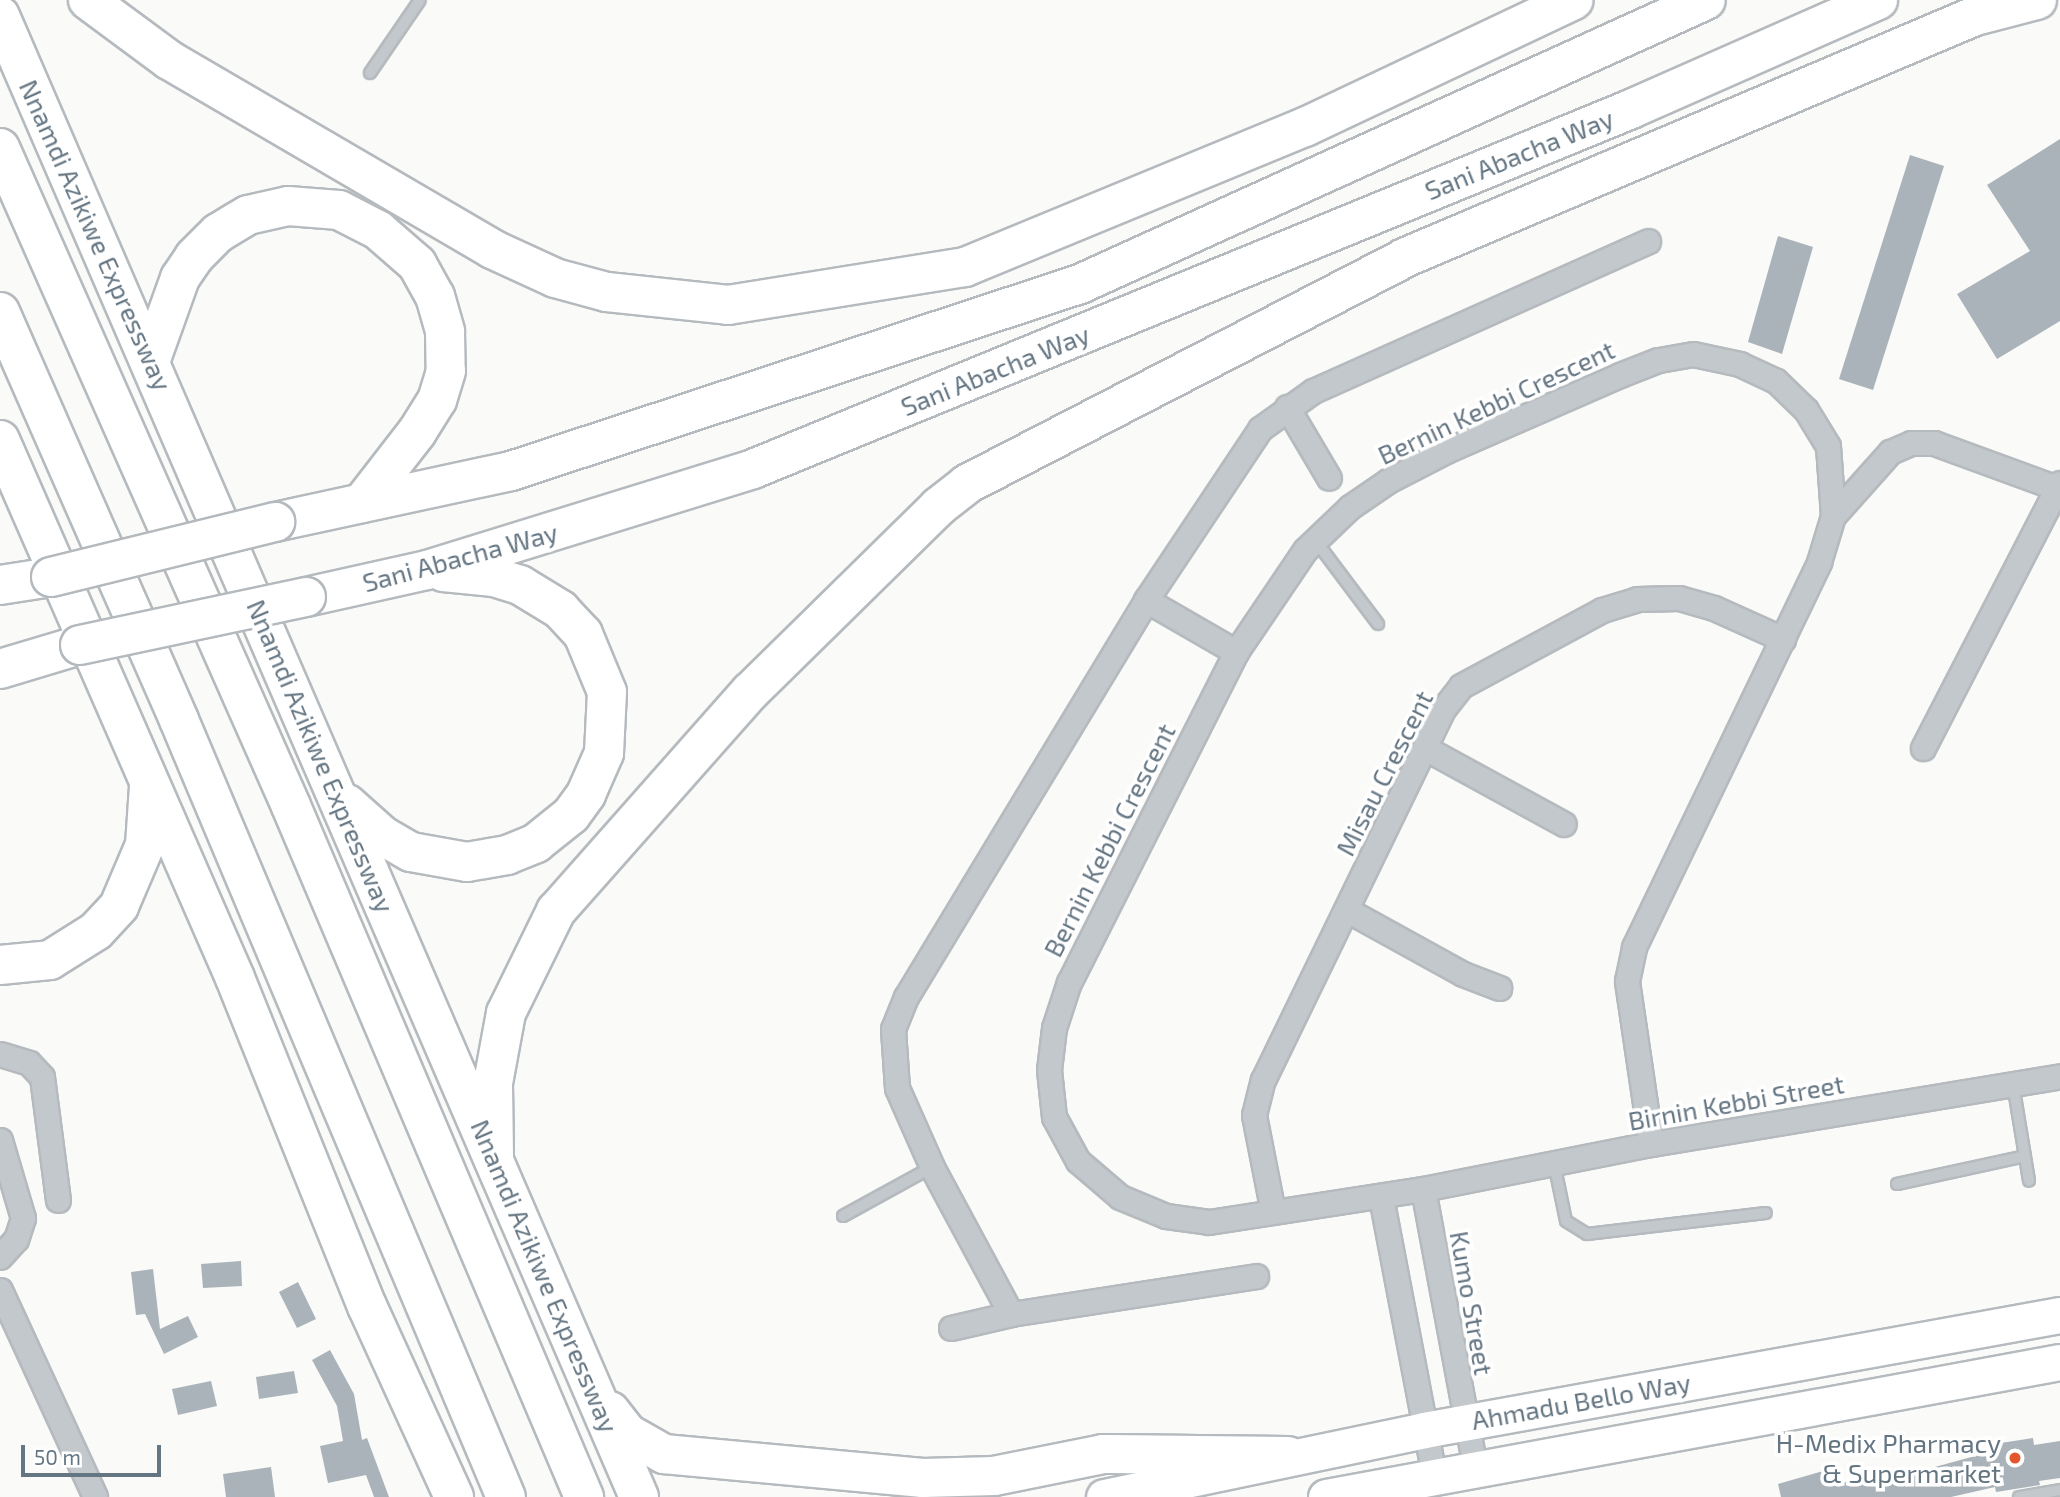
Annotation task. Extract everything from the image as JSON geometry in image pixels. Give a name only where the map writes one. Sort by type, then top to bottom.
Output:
[{"type":"highway","points":[[88,0],[169,60],[492,249],[555,278],[607,292],[728,305],[965,267],[1305,127],[1574,0]]},
{"type":"highway","name":"Sani Abacha Way","points":[[0,585],[51,577],[275,522],[511,471],[1080,284],[1531,77],[1706,0]]},
{"type":"highway","name":"Sani Abacha Way","points":[[0,669],[80,645],[427,570],[753,469],[1631,108],[1878,0]]},
{"type":"highway","points":[[494,1156],[493,1083],[506,1013],[555,911],[760,682],[938,507],[967,484],[1404,258],[1975,16],[2037,0]]},
{"type":"highway","name":"Nnamdi Azikiwe Expressway","points":[[0,16],[473,1105],[639,1497]]},
{"type":"highway","points":[[1305,127],[1531,77]]},
{"type":"highway","points":[[1404,258],[1631,108]]},
{"type":"highway","name":"Nnamdi Azikiwe Expressway","points":[[0,148],[291,806],[584,1497]]},
{"type":"highway","points":[[151,359],[180,278],[194,257],[218,233],[248,215],[288,206],[339,210],[378,230],[417,264],[435,296],[445,332],[446,371],[437,400],[417,432],[362,503]]},
{"type":"highway","points":[[0,312],[179,720],[506,1497]]},
{"type":"highway","points":[[0,440],[235,978],[368,1306],[454,1497]]},
{"type":"highway","points":[[337,795],[383,836],[411,852],[467,862],[508,855],[536,843],[571,815],[586,794],[604,753],[604,682],[583,634],[561,610],[520,585],[494,577],[427,570]]},
{"type":"highway","points":[[179,720],[235,978]]},
{"type":"highway","points":[[0,965],[50,960],[96,931],[119,906],[145,845],[149,781]]},
{"type":"highway","points":[[291,806],[473,1105]]},
{"type":"highway","points":[[585,1370],[627,1433],[643,1446],[687,1457],[958,1479],[1103,1454],[1288,1456]]},
{"type":"highway","points":[[427,1434],[445,1497]]},
{"type":"main road","name":"Ahmadu Bello Way","points":[[1104,1497],[1288,1456],[1466,1422],[2060,1315]]},
{"type":"main road","name":"Ahmadu Bello Way","points":[[1326,1497],[1414,1485],[1475,1467],[2060,1362]]},
{"type":"street","points":[[1011,1314],[932,1167],[897,1088],[893,1029],[906,997],[1146,600],[1260,429],[1287,407],[1648,241]]},
{"type":"street","name":"Bernin Kebbi Crescent","points":[[1423,1189],[1209,1222],[1166,1216],[1121,1197],[1078,1161],[1054,1117],[1049,1070],[1054,1028],[1069,982],[1236,652],[1267,601],[1315,540],[1388,481],[1446,451],[1658,360],[1693,354],[1740,364],[1776,381],[1806,410],[1828,446],[1833,516],[1819,562],[1634,947],[1627,981],[1651,1144]]},
{"type":"street","points":[[1287,407],[1329,478]]},
{"type":"street","points":[[1833,516],[1890,452],[1910,443],[1934,443],[2059,485],[1923,748]]},
{"type":"street","name":"Misau Crescent","points":[[1273,1212],[1254,1115],[1263,1080],[1444,708],[1461,686],[1602,610],[1637,599],[1679,598],[1783,639]]},
{"type":"street","points":[[1146,600],[1236,652]]},
{"type":"street","points":[[1425,748],[1564,824]]},
{"type":"street","points":[[1347,911],[1463,974],[1499,988]]},
{"type":"street","points":[[0,1054],[29,1063],[42,1077],[58,1200]]},
{"type":"street","name":"Birnin Kebbi Street","points":[[1423,1189],[1651,1144],[2060,1076]]},
{"type":"street","points":[[0,1140],[23,1217],[16,1239],[0,1257]]},
{"type":"street","name":"Kumo Street","points":[[1423,1189],[1475,1467]]},
{"type":"street","points":[[1381,1196],[1424,1430],[1414,1485]]},
{"type":"street","points":[[951,1328],[1011,1314],[1256,1276]]},
{"type":"street","points":[[0,1290],[95,1497]]},
{"type":"lane","points":[[370,73],[420,0]]},
{"type":"lane","points":[[1315,540],[1378,624]]},
{"type":"lane","points":[[2013,1084],[2029,1181]]},
{"type":"lane","points":[[1897,1184],[2025,1156]]},
{"type":"lane","points":[[1554,1163],[1566,1221],[1587,1234],[1766,1213]]},
{"type":"lane","points":[[843,1216],[932,1167]]},
{"type":"lane","points":[[2019,1497],[2060,1490]]},
{"type":"building","points":[[2060,139],[2060,321],[1997,359],[1957,294],[2030,251],[1987,185]]},
{"type":"building","points":[[1910,155],[1944,166],[1873,390],[1839,379]]},
{"type":"building","points":[[1778,236],[1813,247],[1782,354],[1748,342]]},
{"type":"building","points":[[241,1261],[242,1286],[203,1288],[201,1264]]},
{"type":"building","points":[[153,1269],[160,1329],[188,1316],[198,1337],[164,1354],[145,1314],[136,1315],[131,1272]]},
{"type":"building","points":[[298,1282],[316,1319],[297,1328],[279,1292]]},
{"type":"building","points":[[330,1350],[354,1394],[362,1440],[367,1438],[389,1497],[374,1497],[366,1475],[328,1483],[320,1446],[343,1441],[337,1406],[312,1360]]},
{"type":"building","points":[[294,1371],[298,1393],[259,1399],[256,1377]]},
{"type":"building","points":[[211,1381],[217,1406],[178,1415],[172,1389]]},
{"type":"building","points":[[2033,1438],[2034,1445],[2060,1441],[2060,1478],[2039,1481],[2040,1485],[1996,1492],[1995,1487],[1951,1497],[1781,1497],[1778,1484],[1837,1467],[1841,1483],[1920,1471],[1990,1452],[1988,1445]]},
{"type":"building","points":[[271,1467],[275,1497],[226,1497],[223,1474]]},
{"type":"place","name":"H-Medix Pharmacy & Supermarket","points":[[2015,1458]]}]
